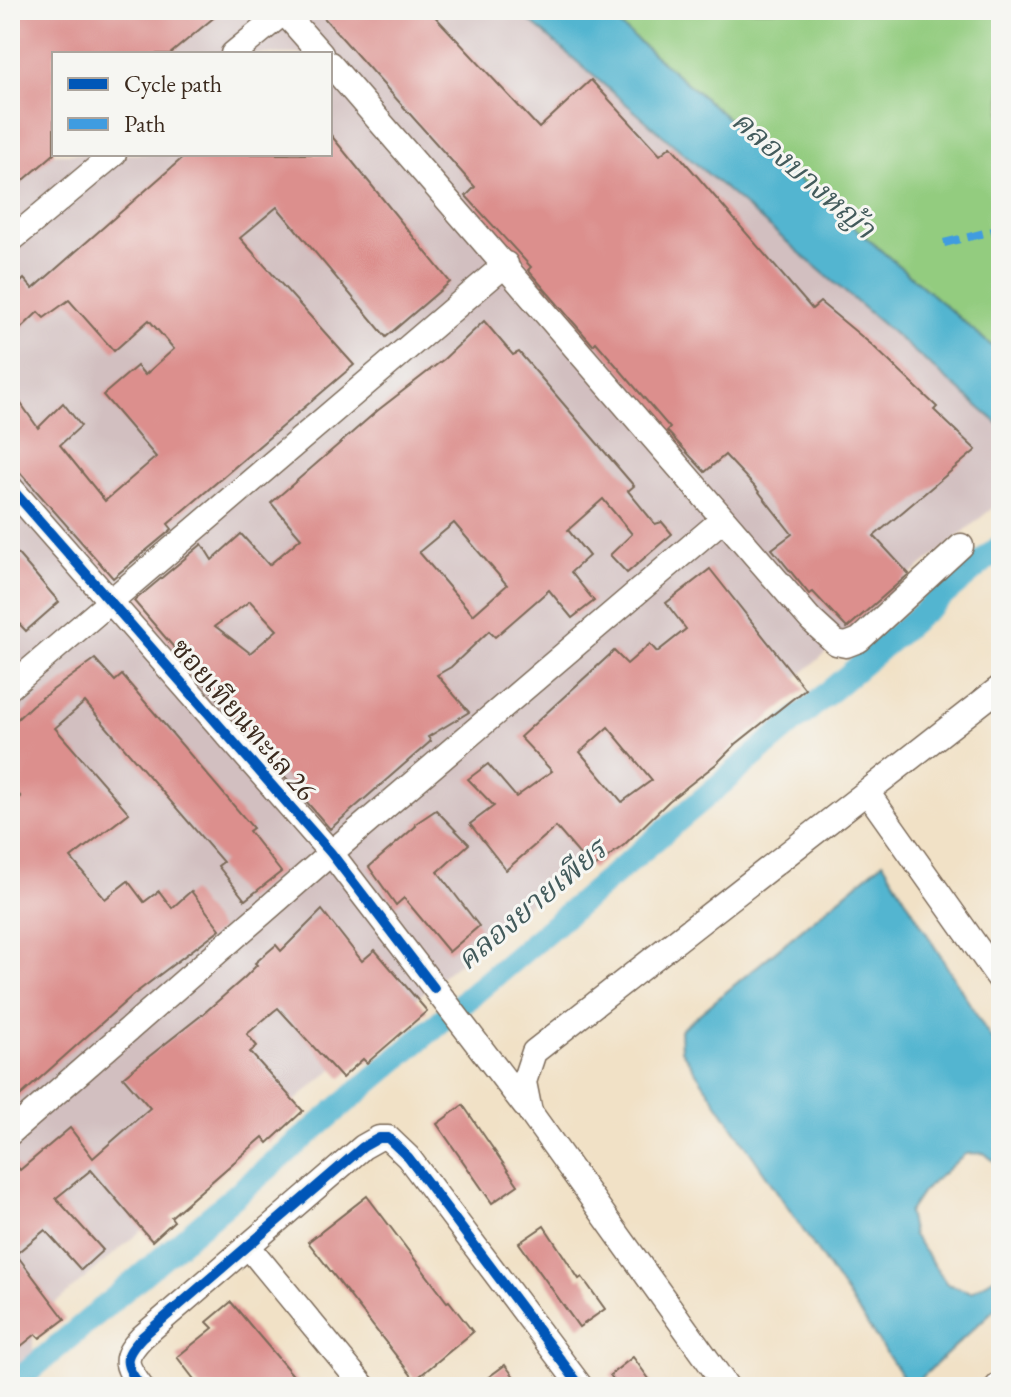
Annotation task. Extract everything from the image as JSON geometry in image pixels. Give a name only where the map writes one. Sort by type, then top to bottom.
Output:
[{"type":"street","points":[[235,52],[283,11],[319,52]]},
{"type":"street","points":[[332,66],[506,264],[722,520],[811,620],[836,643],[846,645],[859,640],[961,546]]},
{"type":"street","points":[[10,241],[112,156]]},
{"type":"street","points":[[10,687],[506,264]]},
{"type":"street","name":"ซอยเทียนทะเล 26","points":[[10,487],[331,853],[530,1112],[727,1387]]},
{"type":"street","points":[[10,1133],[331,853],[722,520]]},
{"type":"street","points":[[530,1112],[524,1082],[534,1052],[1001,687]]},
{"type":"street","points":[[867,792],[1001,981]]},
{"type":"street","points":[[141,1387],[129,1370],[126,1359],[130,1350],[363,1147],[379,1138],[388,1138],[408,1157],[581,1387]]},
{"type":"street","points":[[248,1246],[364,1387]]},
{"type":"shaded area","points":[[10,10],[517,10],[1001,426],[1001,501],[911,575],[851,632],[33,1322],[33,1387],[10,1387]]},
{"type":"green space","points":[[602,10],[1001,10],[1001,354]]},
{"type":"water","points":[[517,10],[602,10],[1001,354],[1001,426]]},
{"type":"water","points":[[883,862],[1001,1055],[1001,1167],[984,1153],[965,1154],[922,1192],[908,1213],[913,1235],[947,1284],[971,1292],[1001,1273],[1001,1303],[917,1382],[908,1385],[681,1050],[680,1030]]},
{"type":"building","points":[[24,10],[223,10],[172,52],[52,52],[52,156],[10,192],[10,22]]},
{"type":"building","points":[[317,10],[429,10],[539,128],[591,80],[660,155],[671,146],[812,309],[820,302],[872,345],[937,407],[934,410],[976,450],[874,536],[909,574],[847,628],[813,592],[809,594],[772,549],[792,534],[755,487],[725,455],[705,472],[667,431],[670,428],[596,342],[593,345],[528,270],[531,267],[466,196],[475,187]]},
{"type":"building","points":[[332,136],[450,282],[386,337],[277,207],[240,238],[354,365],[168,524],[172,529],[113,578],[10,461],[10,388],[38,428],[63,403],[81,426],[60,445],[105,501],[156,457],[103,395],[137,366],[145,375],[174,349],[149,320],[114,351],[69,300],[44,318],[38,312],[10,339],[10,293],[24,279],[33,289],[185,156],[332,156]]},
{"type":"building","points":[[484,321],[513,355],[519,352],[634,486],[628,491],[655,524],[662,522],[672,534],[627,573],[610,555],[632,534],[603,499],[568,530],[589,556],[571,572],[594,601],[572,618],[549,590],[495,637],[489,631],[451,667],[437,675],[469,712],[428,737],[431,741],[330,829],[134,601],[202,544],[212,560],[241,534],[269,565],[301,538],[271,503],[377,411],[444,359]],"holes":[[[454,523],[507,585],[473,615],[419,552]],[[250,601],[277,630],[250,653],[215,626]]]},
{"type":"building","points":[[10,545],[59,602],[26,631],[10,614]]},
{"type":"building","points":[[710,569],[805,689],[736,744],[669,801],[624,845],[592,869],[556,827],[506,870],[470,824],[494,806],[468,779],[488,764],[516,797],[552,771],[520,737],[614,651],[627,664],[650,644],[657,652],[686,629],[666,603]],"holes":[[[608,727],[652,780],[622,802],[580,752]]]},
{"type":"building","points":[[95,659],[115,681],[122,675],[253,828],[249,831],[281,872],[245,900],[218,866],[223,862],[85,702],[55,728],[129,813],[71,858],[105,899],[128,881],[144,902],[159,891],[172,908],[191,891],[220,929],[133,995],[10,1105],[10,807],[21,797],[10,785],[10,726],[32,705]]},
{"type":"building","points":[[436,810],[469,844],[438,872],[479,926],[449,952],[404,898],[396,905],[369,867],[415,824]]},
{"type":"building","points":[[322,910],[362,961],[375,950],[427,1011],[367,1063],[363,1059],[342,1078],[278,1008],[274,1011],[247,1034],[257,1046],[250,1052],[303,1111],[268,1143],[263,1137],[171,1217],[174,1221],[152,1241],[91,1170],[56,1198],[103,1250],[81,1270],[45,1230],[16,1254],[65,1319],[40,1338],[36,1334],[10,1355],[10,1158],[20,1170],[70,1128],[93,1158],[150,1108],[123,1077],[203,1014],[276,945],[281,951]]},
{"type":"building","points":[[463,1105],[518,1185],[492,1203],[437,1124]]},
{"type":"building","points":[[367,1196],[473,1332],[415,1380],[308,1242]]},
{"type":"building","points":[[544,1226],[579,1279],[582,1277],[605,1309],[579,1327],[519,1243]]},
{"type":"building","points":[[231,1302],[303,1387],[200,1387],[177,1357],[213,1328],[207,1322]]},
{"type":"building","points":[[633,1357],[655,1387],[619,1387],[610,1375]]},
{"type":"building","points":[[505,1365],[522,1387],[475,1387]]},
{"type":"waterway","name":"คลองยายเพียร","points":[[10,1387],[1001,546]]},
{"type":"marked path","points":[[944,243],[1001,229]]},
{"type":"cycle path","points":[[10,487],[331,853],[434,988]]},
{"type":"cycle path","points":[[141,1387],[131,1372],[128,1356],[142,1337],[363,1147],[379,1138],[388,1138],[408,1157],[581,1387]]},
{"type":"water label","name":"คลองบางหญ้า","points":[[804,174]]}]
